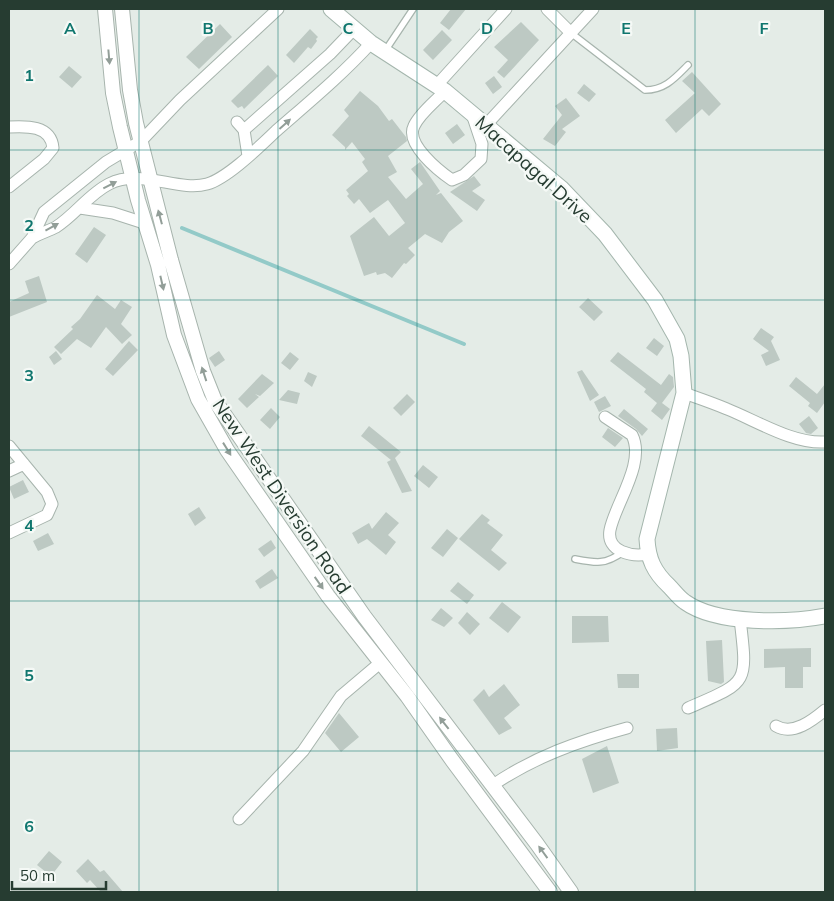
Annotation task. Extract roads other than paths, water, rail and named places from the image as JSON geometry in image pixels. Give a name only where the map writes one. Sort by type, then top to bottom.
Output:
[{"type":"main road","name":"Macapagal Drive","points":[[331,9],[370,43],[441,88],[561,188],[605,234],[656,300],[677,339],[681,356],[684,393],[646,539],[652,565],[664,582],[685,602],[712,614],[740,619],[825,616]]},
{"type":"street","name":"New West Diversion Road","points":[[105,9],[113,93],[132,179],[158,265],[174,335],[198,399],[227,450],[328,596],[550,892]]},
{"type":"street","name":"New West Diversion Road","points":[[122,9],[130,90],[140,141],[203,371],[215,401],[358,608],[493,785],[571,892]]},
{"type":"street","points":[[9,264],[32,238],[44,212],[125,149],[140,141],[180,100],[278,9]]},
{"type":"street","points":[[472,113],[482,144],[481,158],[464,175],[452,180],[436,170],[412,138],[413,126],[441,88],[506,9]]},
{"type":"street","points":[[547,9],[571,33]]},
{"type":"street","points":[[486,125],[592,9]]},
{"type":"street","points":[[248,156],[240,126],[330,54],[354,29]]},
{"type":"street","points":[[32,238],[56,227],[109,184],[132,179],[150,178],[206,184],[216,180],[248,156],[345,70],[370,43]]},
{"type":"street","points":[[330,54],[345,70]]},
{"type":"street","points":[[9,127],[30,125],[43,131],[52,141],[53,148],[44,159],[9,188]]},
{"type":"street","points":[[78,184],[90,198]]},
{"type":"street","points":[[80,208],[113,213],[144,222]]},
{"type":"street","points":[[684,393],[727,408],[776,431],[818,442],[825,442]]},
{"type":"street","points":[[605,417],[632,435],[635,447],[628,487],[610,529],[610,539],[613,546],[634,557],[648,554]]},
{"type":"street","points":[[9,446],[47,492],[52,504],[52,509],[48,515],[9,533]]},
{"type":"street","points":[[9,471],[24,464]]},
{"type":"street","points":[[688,708],[731,689],[739,682],[745,660],[740,619]]},
{"type":"street","points":[[239,819],[303,752],[341,696],[380,663]]},
{"type":"street","points":[[776,726],[787,730],[792,729],[811,721],[825,710]]},
{"type":"street","points":[[493,785],[516,769],[551,753],[627,728]]},
{"type":"lane","points":[[385,51],[413,9]]},
{"type":"lane","points":[[571,33],[645,90],[663,87],[675,79],[688,65]]},
{"type":"lane","points":[[575,559],[603,563],[610,562],[622,552]]},
{"type":"waterway","points":[[182,228],[464,344]]}]
